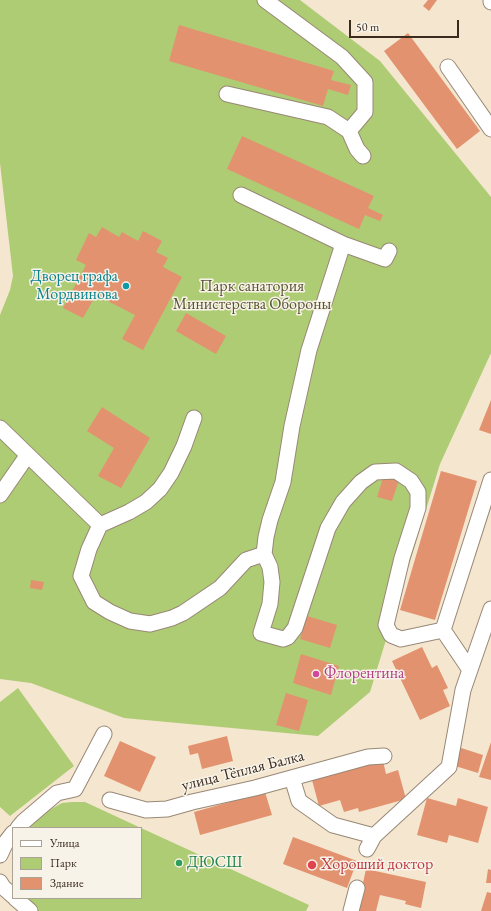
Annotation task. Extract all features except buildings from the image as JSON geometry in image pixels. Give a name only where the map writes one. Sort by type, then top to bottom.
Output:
[{"type":"street","points":[[265,0],[342,57],[364,82],[365,112],[349,131]]},
{"type":"street","points":[[448,67],[491,129]]},
{"type":"street","points":[[227,94],[328,117],[349,131],[357,149],[362,156]]},
{"type":"street","points":[[242,196],[343,244],[385,259],[389,251]]},
{"type":"street","points":[[343,244],[309,350],[292,426],[282,482],[266,537],[264,554],[270,567],[272,582],[270,604],[261,633],[283,639],[288,637],[295,628],[328,528],[343,502],[361,482],[374,472],[396,471],[411,481],[418,492],[418,508],[402,558],[386,625],[391,635],[401,639],[443,630]]},
{"type":"street","points":[[194,418],[184,446],[171,473],[160,490],[146,502],[129,512],[100,525],[89,548],[81,576],[94,602],[110,612],[135,622],[150,624],[172,618],[183,613],[220,588],[246,560],[264,554]]},
{"type":"street","points":[[0,428],[27,456],[57,482],[100,525]]},
{"type":"street","points":[[0,494],[27,456]]},
{"type":"street","points":[[443,630],[491,480]]},
{"type":"street","points":[[367,849],[374,836],[449,767],[463,690],[491,609]]},
{"type":"street","points":[[443,630],[470,670]]},
{"type":"street","points":[[19,827],[22,822],[57,793],[75,789],[104,734]]},
{"type":"street","name":"улица Тёплая Балка","points":[[110,800],[146,810],[167,809],[292,778],[368,757],[384,756]]},
{"type":"street","points":[[292,778],[299,801],[310,809],[333,825],[374,836]]},
{"type":"street","points":[[0,855],[6,842],[12,834]]},
{"type":"street","points":[[0,882],[12,895]]},
{"type":"street","points":[[351,911],[357,888]]},
{"type":"street","points":[[16,899],[30,911]]},
{"type":"green space","name":"Парк санатория Министерства Обороны","points":[[0,0],[300,0],[380,61],[491,197],[491,353],[440,464],[370,692],[318,736],[124,718],[31,683],[0,679],[0,315],[10,290],[13,276],[0,163]]},
{"type":"green space","points":[[18,688],[74,766],[10,816],[0,807],[0,702]]},
{"type":"green space","points":[[85,802],[139,827],[30,827],[45,813],[62,803]]},
{"type":"green space","name":"ДЮСШ","points":[[142,828],[309,905],[306,911],[32,911],[23,899],[142,899]]},
{"type":"place","name":"Дворец графа Мордвинова","points":[[126,286]]},
{"type":"place","name":"Флорентина","points":[[316,674]]},
{"type":"place","name":"ДЮСШ","points":[[179,863]]},
{"type":"place","name":"Хороший доктор","points":[[312,865]]}]
